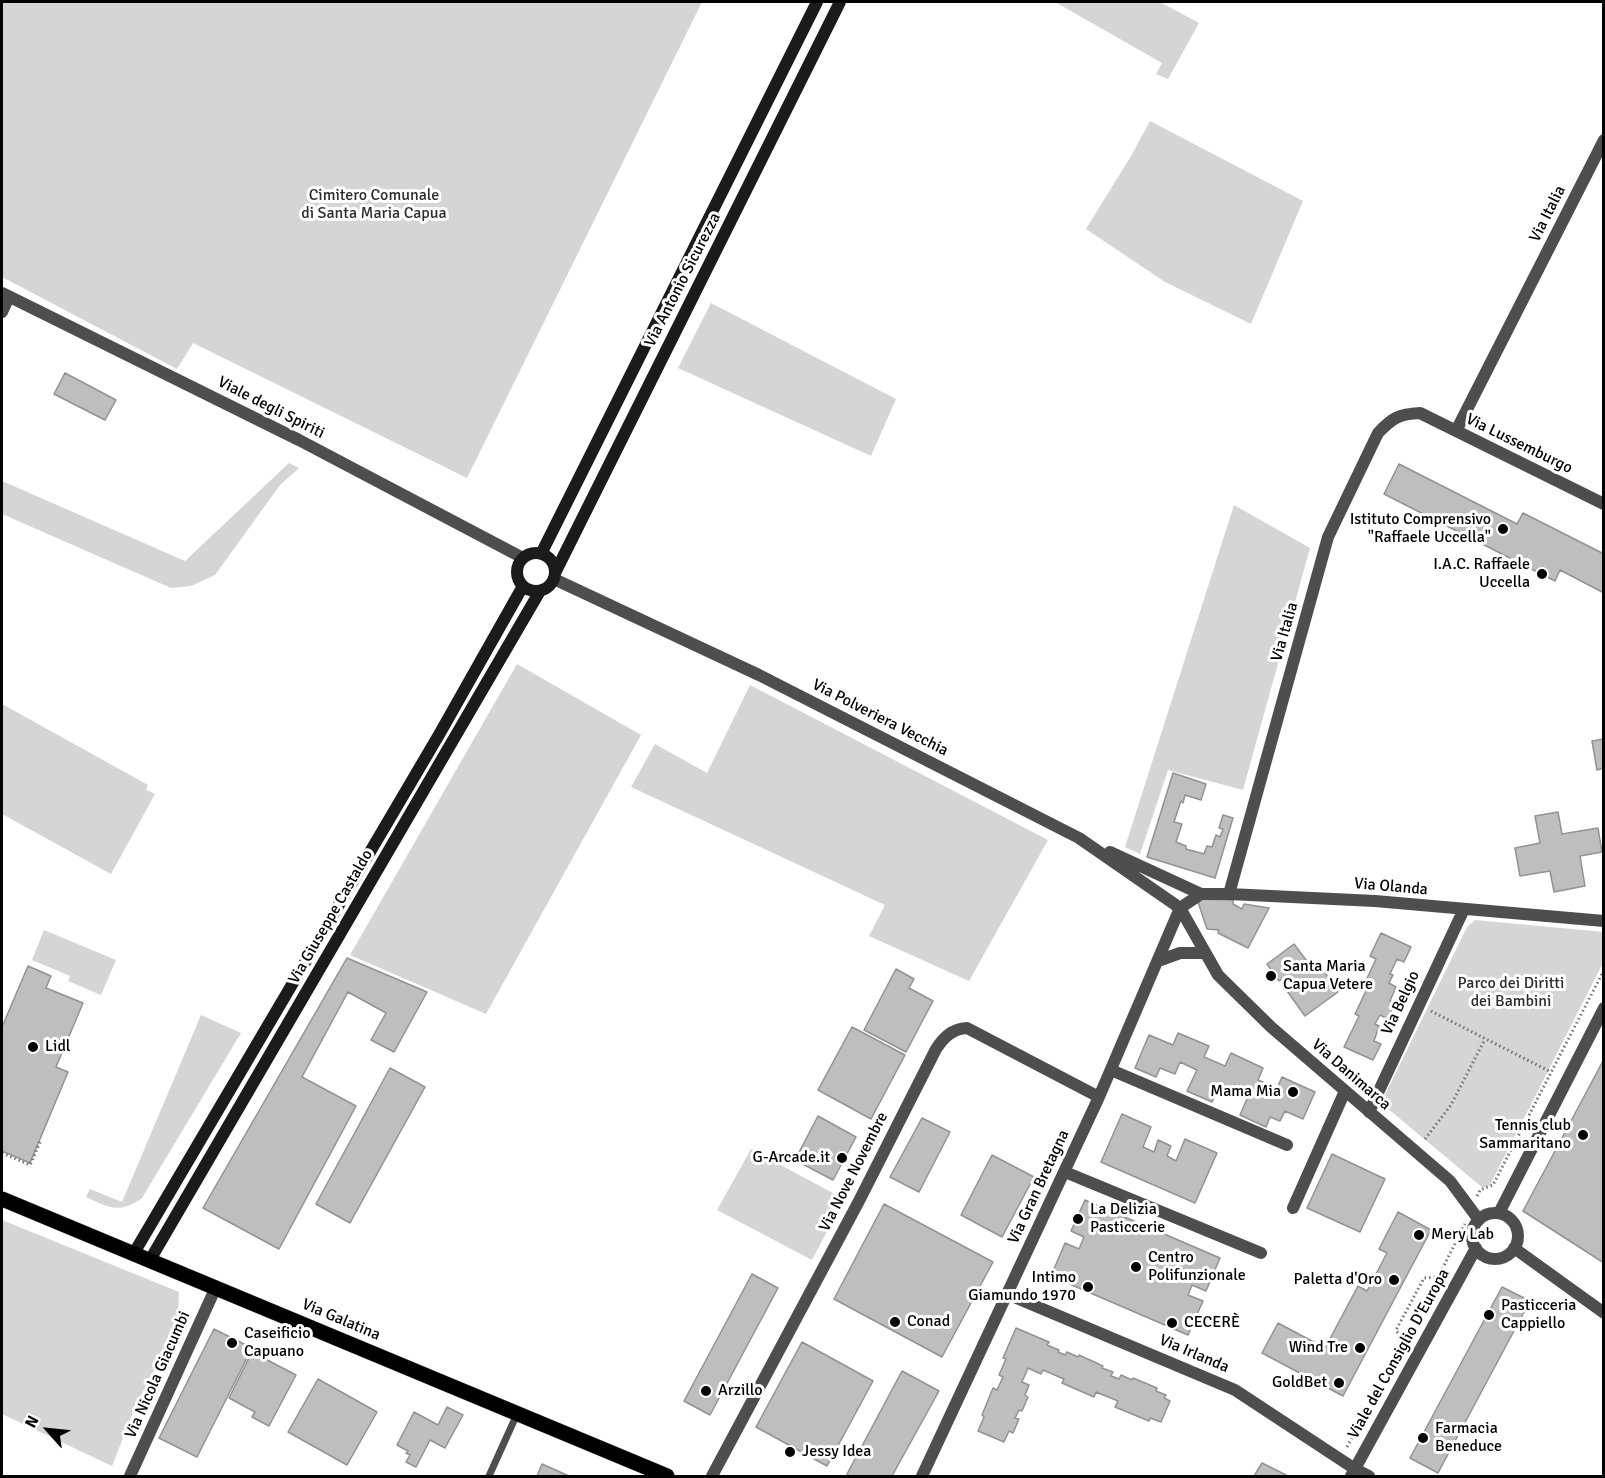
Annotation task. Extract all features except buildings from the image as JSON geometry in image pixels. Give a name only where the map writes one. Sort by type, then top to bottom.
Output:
[{"type":"main road","name":"Via Galatina","points":[[2,1199],[667,1476]]},
{"type":"street","name":"Via Antonio Sicurezza","points":[[541,554],[817,2]]},
{"type":"street","name":"Via Antonio Sicurezza","points":[[554,576],[840,2]]},
{"type":"street","name":"Via Italia","points":[[1456,431],[1604,140]]},
{"type":"street","points":[[2,312],[5,295]]},
{"type":"street","name":"Viale degli Spiriti","points":[[5,295],[299,440],[523,558]]},
{"type":"street","name":"Via Italia","points":[[1229,894],[1328,537],[1378,433],[1389,421],[1404,414],[1420,412]]},
{"type":"street","name":"Via Lussemburgo","points":[[1420,412],[1604,504]]},
{"type":"street","points":[[534,553],[541,554],[551,561],[554,576],[551,584],[540,591],[528,590],[517,575],[519,564],[523,558],[534,553]]},
{"type":"street","name":"Via Polveriera Vecchia","points":[[554,576],[759,675],[1079,838],[1180,908]]},
{"type":"street","name":"Via Giuseppe Castaldo","points":[[134,1253],[440,733],[523,586]]},
{"type":"street","name":"Via Giuseppe Castaldo","points":[[150,1260],[540,591]]},
{"type":"street","points":[[1079,838],[1201,894]]},
{"type":"street","points":[[1180,908],[1201,894]]},
{"type":"street","name":"Via Olanda","points":[[1201,894],[1375,901],[1604,921]]},
{"type":"street","name":"Via Danimarca","points":[[1180,908],[1218,975],[1272,1028],[1450,1181],[1479,1220]]},
{"type":"street","name":"Via Gran Bretagna","points":[[922,1476],[1065,1172],[1180,908]]},
{"type":"street","name":"Via Belgio","points":[[1369,1112],[1464,909]]},
{"type":"street","points":[[1158,961],[1180,953],[1205,952]]},
{"type":"street","points":[[1499,1214],[1604,1008]]},
{"type":"street","name":"Via Nove Novembre","points":[[712,1476],[859,1201],[936,1049],[947,1034],[967,1028],[1099,1097]]},
{"type":"street","points":[[1111,1070],[1287,1145]]},
{"type":"street","points":[[1293,1208],[1345,1091]]},
{"type":"street","points":[[1065,1172],[1260,1253]]},
{"type":"street","points":[[1499,1214],[1506,1216],[1516,1227],[1517,1242],[1509,1254],[1495,1259],[1481,1254],[1476,1248],[1473,1233],[1479,1220],[1485,1215],[1499,1214]]},
{"type":"street","name":"Viale del Consiglio D'Europa","points":[[1353,1473],[1476,1248]]},
{"type":"street","points":[[1514,1248],[1604,1313]]},
{"type":"street","name":"Via Nicola Giacumbi","points":[[134,1475],[216,1287]]},
{"type":"street","name":"Via Irlanda","points":[[1007,1294],[1235,1390],[1353,1473],[1369,1476]]},
{"type":"lane","points":[[489,1476],[518,1414]]},
{"type":"path","points":[[1427,1009],[1549,1071]]},
{"type":"path","points":[[1425,1139],[1451,1105],[1485,1038]]},
{"type":"path","points":[[2,1153],[30,1165],[41,1140]]},
{"type":"green space","name":"Cimitero Comunale di Santa Maria Capua","points":[[2,2],[702,2],[467,478],[193,343],[177,369],[2,277]]},
{"type":"green space","points":[[1055,2],[1160,2],[1199,23],[1168,79],[1156,74],[1162,63]]},
{"type":"green space","points":[[1150,121],[1303,201],[1251,324],[1165,282],[1086,229]]},
{"type":"green space","points":[[711,303],[896,399],[871,456],[678,368]]},
{"type":"green space","points":[[289,463],[299,468],[280,485],[215,575],[191,586],[171,588],[2,514],[2,481],[185,561]]},
{"type":"green space","points":[[1234,505],[1310,548],[1243,790],[1168,770],[1140,854],[1125,847]]},
{"type":"green space","points":[[517,664],[641,735],[486,1014],[350,955]]},
{"type":"green space","points":[[750,685],[1048,840],[969,981],[869,936],[885,905],[631,787],[655,744],[707,773]]},
{"type":"green space","points":[[2,704],[148,785],[146,790],[155,794],[111,874],[2,814]]},
{"type":"green space","name":"Parco dei Diritti dei Bambini","points":[[1475,920],[1604,932],[1603,963],[1490,1185],[1483,1188],[1381,1103],[1467,927]]},
{"type":"green space","points":[[44,930],[116,960],[101,995],[68,981],[70,976],[32,960]]},
{"type":"green space","points":[[201,1015],[241,1033],[142,1198],[127,1206],[114,1208],[86,1197],[90,1189],[122,1202]]},
{"type":"green space","points":[[751,1149],[844,1199],[812,1260],[717,1210]]},
{"type":"green space","points":[[2,1220],[179,1292],[178,1324],[136,1405],[112,1466],[2,1414]]},
{"type":"place","name":"Istituto Comprensivo \"Raffaele Uccella\"","points":[[1503,529]]},
{"type":"place","name":"I.A.C. Raffaele Uccella","points":[[1542,574]]},
{"type":"place","name":"Santa Maria Capua Vetere","points":[[1271,976]]},
{"type":"place","name":"Lidl","points":[[33,1047]]},
{"type":"place","name":"Mama Mia","points":[[1293,1092]]},
{"type":"place","name":"Tennis club Sammaritano","points":[[1583,1135]]},
{"type":"place","name":"G-Arcade.it","points":[[842,1158]]},
{"type":"place","name":"La Delizia Pasticcerie","points":[[1078,1219]]},
{"type":"place","name":"Mery Lab","points":[[1419,1235]]},
{"type":"place","name":"Centro Polifunzionale","points":[[1136,1267]]},
{"type":"place","name":"Paletta d'Oro","points":[[1394,1280]]},
{"type":"place","name":"Intimo Giamundo 1970","points":[[1088,1287]]},
{"type":"place","name":"Pasticceria Cappiello","points":[[1489,1315]]},
{"type":"place","name":"Conad","points":[[895,1322]]},
{"type":"place","name":"CECERÈ","points":[[1172,1323]]},
{"type":"place","name":"Caseificio Capuano","points":[[232,1343]]},
{"type":"place","name":"Wind Tre","points":[[1360,1348]]},
{"type":"place","name":"GoldBet","points":[[1339,1383]]},
{"type":"place","name":"Arzillo","points":[[706,1391]]},
{"type":"place","name":"Farmacia Beneduce","points":[[1423,1438]]},
{"type":"place","name":"Jessy Idea","points":[[790,1452]]}]
